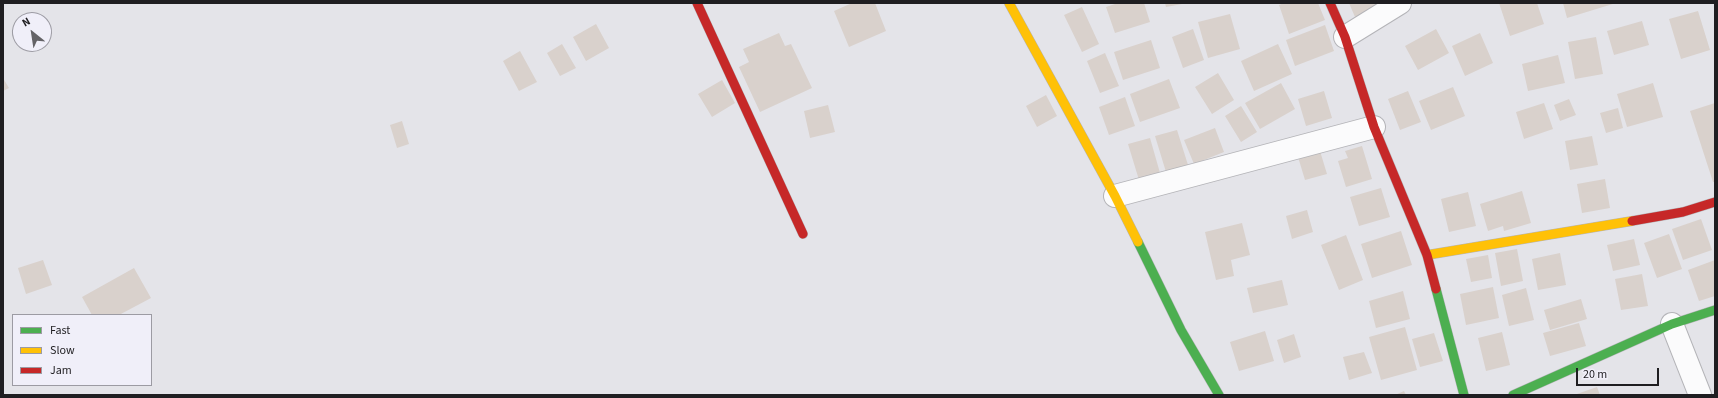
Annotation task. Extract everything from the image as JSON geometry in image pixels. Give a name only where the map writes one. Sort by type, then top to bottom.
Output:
[{"type":"street","points":[[697,3],[803,234]]},
{"type":"street","points":[[1009,3],[1115,196],[1181,330],[1219,395]]},
{"type":"street","points":[[1330,3],[1345,37],[1374,127],[1427,255],[1464,395]]},
{"type":"street","points":[[1345,37],[1400,3]]},
{"type":"street","points":[[1115,196],[1374,127]]},
{"type":"street","points":[[1427,255],[1683,212],[1715,202]]},
{"type":"street","points":[[1513,395],[1672,324],[1715,310]]},
{"type":"street","points":[[1672,324],[1700,395]]},
{"type":"building","points":[[852,3],[875,3],[886,31],[849,47],[834,11]]},
{"type":"building","points":[[1118,3],[1144,3],[1150,22],[1115,33],[1106,7]]},
{"type":"building","points":[[1165,3],[1182,3],[1182,4],[1166,7]]},
{"type":"building","points":[[1284,3],[1318,3],[1325,20],[1289,34],[1279,5]]},
{"type":"building","points":[[1349,3],[1388,3],[1355,17]]},
{"type":"building","points":[[1499,3],[1537,3],[1544,24],[1510,36]]},
{"type":"building","points":[[1563,3],[1616,3],[1567,18]]},
{"type":"building","points":[[1082,7],[1099,44],[1082,52],[1064,15]]},
{"type":"building","points":[[1698,11],[1710,50],[1681,59],[1669,19]]},
{"type":"building","points":[[1230,14],[1240,49],[1208,58],[1198,22]]},
{"type":"building","points":[[1642,21],[1649,45],[1614,55],[1607,31]]},
{"type":"building","points":[[596,24],[609,48],[586,61],[573,37]]},
{"type":"building","points":[[1325,25],[1334,51],[1295,66],[1286,40]]},
{"type":"building","points":[[1193,29],[1204,60],[1183,68],[1172,37]]},
{"type":"building","points":[[1436,29],[1449,53],[1418,70],[1405,46]]},
{"type":"building","points":[[779,33],[785,46],[791,44],[812,88],[760,112],[739,67],[749,62],[743,49]]},
{"type":"building","points":[[1480,33],[1493,63],[1465,76],[1452,46]]},
{"type":"building","points":[[1596,37],[1603,74],[1575,79],[1568,42]]},
{"type":"building","points":[[1151,40],[1160,68],[1123,80],[1114,52]]},
{"type":"building","points":[[562,44],[576,68],[560,76],[547,53]]},
{"type":"building","points":[[1278,44],[1292,74],[1254,91],[1241,61]]},
{"type":"building","points":[[520,51],[537,82],[519,91],[503,61]]},
{"type":"building","points":[[1105,53],[1119,86],[1100,93],[1087,61]]},
{"type":"building","points":[[1558,55],[1565,83],[1528,91],[1522,64]]},
{"type":"building","points":[[1218,73],[1234,100],[1212,114],[1195,87]]},
{"type":"building","points":[[3,78],[9,88],[3,91]]},
{"type":"building","points":[[1169,79],[1180,108],[1140,122],[1130,94]]},
{"type":"building","points":[[722,80],[735,103],[712,117],[698,94]]},
{"type":"building","points":[[1281,83],[1295,109],[1260,129],[1245,103]]},
{"type":"building","points":[[1653,83],[1663,117],[1627,127],[1617,94]]},
{"type":"building","points":[[1453,87],[1465,116],[1431,130],[1419,101]]},
{"type":"building","points":[[1324,91],[1332,118],[1306,126],[1298,99]]},
{"type":"building","points":[[1408,91],[1421,122],[1400,130],[1388,99]]},
{"type":"building","points":[[1046,95],[1057,116],[1037,127],[1026,106]]},
{"type":"building","points":[[1125,97],[1135,126],[1109,135],[1099,107]]},
{"type":"building","points":[[1569,99],[1576,115],[1560,121],[1554,105]]},
{"type":"building","points":[[1544,103],[1553,129],[1524,139],[1516,112]]},
{"type":"building","points":[[1715,103],[1715,182],[1713,182],[1690,111]]},
{"type":"building","points":[[828,105],[835,132],[810,138],[804,111]]},
{"type":"building","points":[[1241,106],[1257,132],[1241,142],[1225,116]]},
{"type":"building","points":[[1618,108],[1623,128],[1606,133],[1600,113]]},
{"type":"building","points":[[402,121],[409,144],[397,148],[390,125]]},
{"type":"building","points":[[1215,128],[1224,152],[1194,164],[1184,140]]},
{"type":"building","points":[[1177,130],[1188,165],[1166,172],[1155,136]]},
{"type":"building","points":[[1592,136],[1598,165],[1570,170],[1565,141]]},
{"type":"building","points":[[1150,138],[1160,173],[1139,180],[1128,144]]},
{"type":"building","points":[[1362,146],[1372,179],[1346,187],[1338,161],[1348,158],[1345,151]]},
{"type":"building","points":[[1320,151],[1327,174],[1305,180],[1298,157]]},
{"type":"building","points":[[1605,179],[1610,208],[1582,213],[1577,184]]},
{"type":"building","points":[[1381,188],[1390,217],[1359,226],[1350,197]]},
{"type":"building","points":[[1522,191],[1531,223],[1504,231],[1503,226],[1488,231],[1480,204]]},
{"type":"building","points":[[1468,192],[1476,226],[1449,232],[1441,199]]},
{"type":"building","points":[[1307,210],[1313,232],[1292,239],[1286,216]]},
{"type":"building","points":[[1701,219],[1712,250],[1683,260],[1672,229]]},
{"type":"building","points":[[1242,223],[1250,255],[1231,260],[1234,276],[1216,280],[1205,232]]},
{"type":"building","points":[[1401,231],[1412,265],[1372,278],[1361,244]]},
{"type":"building","points":[[1669,234],[1682,269],[1657,278],[1644,243]]},
{"type":"building","points":[[1346,235],[1363,280],[1339,290],[1321,245]]},
{"type":"building","points":[[1634,239],[1640,265],[1613,271],[1607,245]]},
{"type":"building","points":[[1517,249],[1523,281],[1501,286],[1495,253]]},
{"type":"building","points":[[1560,253],[1566,285],[1538,290],[1532,259]]},
{"type":"building","points":[[1488,255],[1492,278],[1471,282],[1466,259]]},
{"type":"building","points":[[43,260],[52,285],[26,294],[18,268]]},
{"type":"building","points":[[1715,260],[1715,296],[1699,301],[1688,270]]},
{"type":"building","points":[[134,268],[151,298],[121,314],[91,314],[82,297]]},
{"type":"building","points":[[1642,274],[1648,306],[1621,310],[1615,279]]},
{"type":"building","points":[[1282,280],[1288,305],[1253,313],[1247,288]]},
{"type":"building","points":[[1493,287],[1499,318],[1466,325],[1460,294]]},
{"type":"building","points":[[1526,288],[1534,320],[1509,326],[1502,295]]},
{"type":"building","points":[[1403,291],[1410,319],[1376,328],[1369,301]]},
{"type":"building","points":[[1581,299],[1587,319],[1550,330],[1544,310]]},
{"type":"building","points":[[1579,323],[1586,346],[1550,356],[1543,333]]},
{"type":"building","points":[[1405,327],[1417,370],[1381,380],[1369,337]]},
{"type":"building","points":[[1265,331],[1274,361],[1239,371],[1230,342]]},
{"type":"building","points":[[1502,332],[1510,365],[1486,371],[1478,338]]},
{"type":"building","points":[[1434,333],[1443,361],[1420,367],[1412,339]]},
{"type":"building","points":[[1294,334],[1301,357],[1284,363],[1277,340]]},
{"type":"building","points":[[1364,352],[1372,373],[1349,380],[1343,357]]},
{"type":"building","points":[[1597,387],[1600,395],[1574,395]]},
{"type":"building","points":[[1404,391],[1406,395],[1395,395]]},
{"type":"traffic: fast","points":[[1138,242],[1181,330],[1219,395]]},
{"type":"traffic: fast","points":[[1436,289],[1464,395]]},
{"type":"traffic: fast","points":[[1513,395],[1672,324],[1715,310]]},
{"type":"traffic: slow","points":[[1009,3],[1115,196],[1138,242]]},
{"type":"traffic: slow","points":[[1427,255],[1632,221]]},
{"type":"traffic: jam","points":[[697,3],[803,234]]},
{"type":"traffic: jam","points":[[1330,3],[1345,37],[1374,127],[1427,255],[1436,289]]},
{"type":"traffic: jam","points":[[1632,221],[1683,212],[1715,202]]}]
